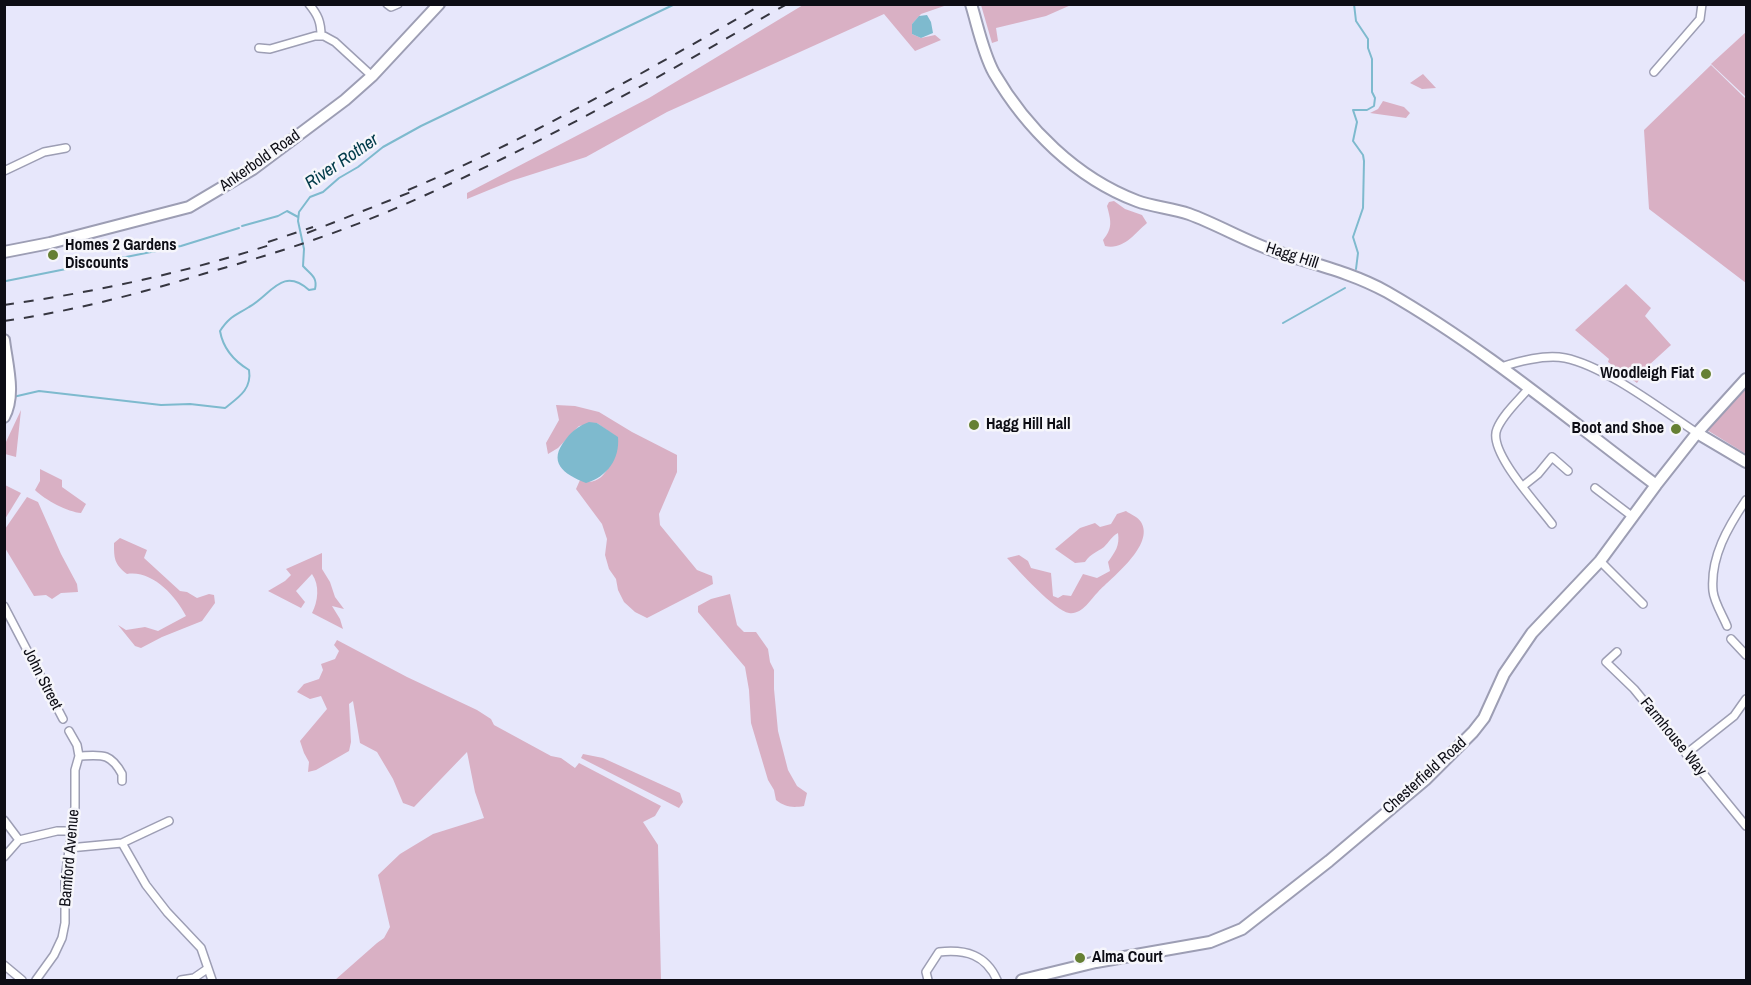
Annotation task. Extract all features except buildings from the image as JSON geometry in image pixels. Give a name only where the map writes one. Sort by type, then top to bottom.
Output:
[{"type":"street","points":[[309,4],[321,23],[321,36]]},
{"type":"street","points":[[387,4],[392,7],[398,4]]},
{"type":"street","name":"Hagg Hill","points":[[970,4],[993,71],[999,81],[1029,122],[1078,169],[1137,201],[1189,214],[1274,251],[1340,271],[1385,291],[1447,329],[1501,367],[1656,485]]},
{"type":"street","points":[[1654,72],[1700,19],[1702,4]]},
{"type":"street","name":"Ankerbold Road","points":[[4,252],[50,243],[189,207],[253,169],[345,100],[372,76],[433,7]]},
{"type":"street","points":[[259,48],[270,49],[321,36],[335,42],[372,76]]},
{"type":"street","points":[[1656,61],[1664,60]]},
{"type":"street","points":[[4,171],[44,152],[66,148]]},
{"type":"street","points":[[4,340],[10,403],[4,417]]},
{"type":"street","points":[[1501,367],[1519,362],[1563,357],[1585,364],[1634,391],[1746,462]]},
{"type":"street","name":"Chesterfield Road","points":[[1035,979],[1096,962],[1210,942],[1242,928],[1329,861],[1425,780],[1484,718],[1513,659],[1549,613],[1600,561],[1697,433],[1746,379]]},
{"type":"street","points":[[1529,388],[1496,429],[1495,437],[1499,453],[1552,524]]},
{"type":"street","points":[[1523,486],[1538,474],[1552,457],[1568,471]]},
{"type":"street","points":[[1595,488],[1633,518]]},
{"type":"street","points":[[1727,626],[1713,593],[1716,555],[1732,521],[1746,500]]},
{"type":"street","points":[[1600,561],[1643,604]]},
{"type":"street","name":"John Street","points":[[4,606],[63,719]]},
{"type":"street","points":[[1731,639],[1746,655]]},
{"type":"street","name":"Farmhouse Way","points":[[1617,652],[1606,662],[1634,688],[1746,826]]},
{"type":"street","points":[[1686,754],[1734,716],[1745,704]]},
{"type":"street","name":"Bamford Avenue","points":[[36,981],[54,955],[62,938],[65,923],[65,879],[75,807],[75,770],[79,756],[77,745],[69,731]]},
{"type":"street","points":[[79,756],[102,755],[110,758],[122,774],[122,781]]},
{"type":"street","points":[[4,820],[19,840]]},
{"type":"street","points":[[69,848],[122,843],[169,821]]},
{"type":"street","points":[[4,857],[19,840],[57,831],[71,831]]},
{"type":"street","points":[[122,843],[146,885],[167,912],[201,948],[212,981]]},
{"type":"street","points":[[928,981],[926,972],[939,952],[949,951],[976,956],[986,961],[997,981]]},
{"type":"street","points":[[4,965],[22,981]]},
{"type":"street","points":[[181,981],[194,978],[207,969]]},
{"type":"street","points":[[1022,981],[1035,979]]},
{"type":"shaded area","points":[[981,4],[1071,5],[1046,16],[996,28],[998,41],[992,43]]},
{"type":"shaded area","points":[[803,5],[947,5],[921,14],[912,24],[912,34],[921,38],[935,35],[941,40],[915,51],[884,14],[667,112],[586,157],[511,181],[467,199],[467,193],[649,98]]},
{"type":"shaded area","points":[[1746,32],[1746,97],[1711,64]]},
{"type":"shaded area","points":[[1711,65],[1746,99],[1746,283],[1649,209],[1644,130]]},
{"type":"shaded area","points":[[1423,74],[1436,88],[1422,89],[1410,83]]},
{"type":"shaded area","points":[[1383,101],[1404,107],[1410,113],[1406,118],[1370,113],[1378,109]]},
{"type":"shaded area","points":[[1114,201],[1125,209],[1142,215],[1147,223],[1123,243],[1112,247],[1105,246],[1103,240],[1110,224],[1107,206],[1109,202]]},
{"type":"shaded area","points":[[1626,284],[1651,308],[1645,316],[1671,345],[1649,365],[1637,383],[1608,362],[1609,359],[1575,330]]},
{"type":"shaded area","points":[[1746,387],[1746,454],[1707,430]]},
{"type":"shaded area","points":[[556,405],[575,406],[599,412],[677,455],[677,472],[659,514],[660,525],[697,570],[712,576],[713,584],[647,618],[635,612],[624,602],[605,555],[607,539],[602,524],[576,489],[580,480],[589,482],[596,480],[607,470],[618,438],[597,423],[579,426],[558,448],[548,454],[546,443],[559,420]]},
{"type":"shaded area","points":[[21,410],[16,457],[5,454],[5,444]]},
{"type":"shaded area","points":[[40,469],[62,480],[62,487],[86,504],[81,513],[57,505],[35,490],[40,481]]},
{"type":"shaded area","points":[[5,485],[21,493],[5,519]]},
{"type":"shaded area","points":[[27,497],[38,502],[77,584],[78,592],[61,593],[52,599],[46,595],[34,596],[5,548],[5,529]]},
{"type":"shaded area","points":[[1126,511],[1141,522],[1144,531],[1142,541],[1130,560],[1078,612],[1069,613],[1055,605],[1007,558],[1019,555],[1028,561],[1031,568],[1051,573],[1053,596],[1058,598],[1063,595],[1071,596],[1083,574],[1097,578],[1110,571],[1108,562],[1118,545],[1118,533],[1085,562],[1075,563],[1055,549],[1080,528],[1095,523],[1100,527],[1111,524],[1117,514]]},
{"type":"shaded area","points":[[120,538],[147,550],[144,558],[180,591],[197,598],[209,594],[214,595],[215,603],[202,621],[141,648],[135,646],[118,625],[126,630],[145,627],[158,631],[186,616],[169,592],[154,580],[136,574],[127,574],[119,567],[115,557],[114,543]]},
{"type":"shaded area","points":[[322,553],[322,569],[335,597],[344,609],[332,606],[343,629],[312,613],[317,594],[315,578],[312,574],[296,591],[305,602],[301,608],[268,591],[291,575],[286,569]]},
{"type":"shaded area","points":[[730,594],[737,625],[744,632],[756,632],[768,649],[774,670],[778,731],[788,770],[797,786],[807,793],[804,806],[789,806],[776,800],[751,723],[745,667],[698,612],[698,606],[711,599]]},
{"type":"shaded area","points":[[337,640],[477,710],[491,719],[494,725],[551,756],[561,758],[575,768],[579,763],[661,806],[655,816],[643,822],[658,845],[661,980],[335,980],[384,938],[390,927],[378,875],[400,854],[433,834],[484,818],[475,792],[467,752],[414,807],[403,803],[393,779],[377,752],[360,743],[353,701],[349,704],[351,742],[349,751],[316,770],[308,772],[309,762],[300,741],[327,709],[321,696],[310,699],[297,692],[304,684],[319,679],[323,670],[321,664],[335,659],[339,651],[334,645]]},
{"type":"shaded area","points":[[583,754],[603,758],[680,793],[683,802],[679,808],[581,758]]},
{"type":"water","points":[[927,15],[933,33],[921,38],[912,34],[912,24],[919,16]]},
{"type":"water","points":[[589,422],[597,423],[618,437],[618,445],[614,460],[606,472],[586,483],[570,476],[560,466],[558,454],[560,447],[571,433]]},
{"type":"waterway","name":"River Rother","points":[[13,397],[39,391],[161,405],[190,404],[225,408],[243,392],[248,382],[249,370],[234,358],[224,343],[220,331],[233,317],[257,302],[277,285],[291,281],[300,283],[309,290],[315,289],[314,279],[303,266],[304,249],[298,221],[299,212],[310,197],[323,192],[383,147],[421,126],[675,4]]},
{"type":"waterway","points":[[1354,4],[1356,21],[1368,39],[1372,59],[1372,92],[1375,98],[1374,106],[1367,110],[1353,110],[1357,122],[1353,141],[1363,155],[1364,161],[1363,208],[1353,237],[1358,253],[1356,269]]},
{"type":"waterway","points":[[242,226],[278,216],[287,211],[298,217]]},
{"type":"waterway","points":[[6,281],[181,246],[239,228]]},
{"type":"waterway","points":[[1283,323],[1345,288]]},
{"type":"railway","points":[[408,190],[544,126],[763,4]]},
{"type":"railway","points":[[4,321],[80,307],[154,288],[278,252],[377,216],[451,184],[548,136],[787,4]]},
{"type":"railway","points":[[307,233],[416,190]]},
{"type":"railway","points":[[268,242],[313,227]]},
{"type":"railway","points":[[4,305],[142,280],[276,243]]},
{"type":"place","name":"Homes 2 Gardens Discounts","points":[[53,255]]},
{"type":"place","name":"Woodleigh Fiat","points":[[1706,374]]},
{"type":"place","name":"Hagg Hill Hall","points":[[974,425]]},
{"type":"place","name":"Boot and Shoe","points":[[1676,429]]},
{"type":"place","name":"Alma Court","points":[[1080,958]]}]
